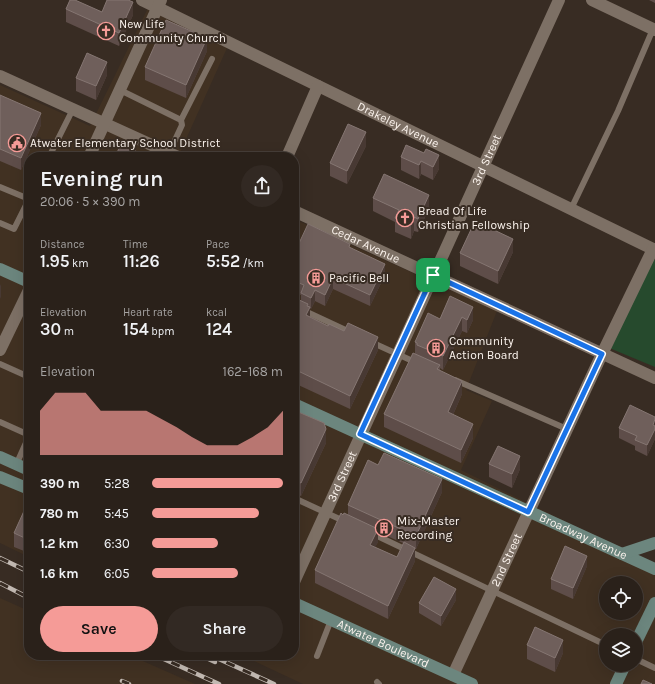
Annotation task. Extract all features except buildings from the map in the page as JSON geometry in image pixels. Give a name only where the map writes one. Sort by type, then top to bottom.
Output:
[{"type":"street","name":"Drakeley Avenue","points":[[142,0],[159,4],[318,86],[654,249]]},
{"type":"street","name":"3rd Street","points":[[299,571],[396,354],[559,0]]},
{"type":"street","points":[[592,0],[654,30]]},
{"type":"street","points":[[91,152],[159,4]]},
{"type":"street","points":[[0,76],[167,152]]},
{"type":"street","points":[[289,152],[318,86]]},
{"type":"street","name":"Cedar Avenue","points":[[299,213],[655,378]]},
{"type":"street","name":"2nd Street","points":[[453,675],[602,354],[654,249]]},
{"type":"street","points":[[0,269],[24,280]]},
{"type":"street","points":[[0,350],[24,300]]},
{"type":"street","name":"Broadway Avenue","points":[[299,406],[655,569]]},
{"type":"street","points":[[0,457],[24,468]]},
{"type":"street","points":[[0,477],[24,487]]},
{"type":"street","points":[[622,554],[655,543]]},
{"type":"street","points":[[643,632],[651,620],[655,603]]},
{"type":"street","name":"Atwater Boulevard","points":[[299,605],[472,684]]},
{"type":"street","points":[[616,684],[622,672]]},
{"type":"lane","points":[[572,209],[654,30]]},
{"type":"lane","points":[[174,152],[182,125],[181,120],[212,59]]},
{"type":"lane","points":[[120,90],[181,120]]},
{"type":"lane","points":[[52,152],[73,109]]},
{"type":"lane","points":[[0,187],[24,197]]},
{"type":"lane","points":[[0,223],[14,229],[24,209]]},
{"type":"lane","points":[[299,308],[355,335]]},
{"type":"lane","points":[[362,338],[425,367]]},
{"type":"lane","points":[[0,364],[24,375]]},
{"type":"lane","points":[[446,376],[567,429]]},
{"type":"lane","points":[[0,422],[24,434]]},
{"type":"lane","points":[[16,464],[24,447]]},
{"type":"lane","points":[[299,500],[353,525]]},
{"type":"lane","points":[[367,531],[599,642]]},
{"type":"lane","points":[[317,656],[331,620]]},
{"type":"lane","points":[[643,662],[655,668]]},
{"type":"shaded area","points":[[148,8],[227,48],[180,152],[24,152],[24,555],[0,543],[0,85],[90,126]]},
{"type":"shaded area","points":[[299,221],[497,311],[466,390],[492,401],[461,470],[655,566],[655,684],[303,684],[252,660],[299,660]]},
{"type":"shaded area","points":[[0,598],[24,609],[24,660],[140,660],[195,684],[0,684]]},
{"type":"green space","points":[[652,259],[655,260],[655,367],[607,347]]},
{"type":"railway","points":[[0,558],[24,570]]},
{"type":"railway","points":[[0,583],[24,595]]},
{"type":"railway","points":[[166,660],[219,684]]},
{"type":"railway","points":[[211,660],[215,662]]},
{"type":"railway","points":[[221,660],[274,684]]},
{"type":"railway","points":[[122,681],[129,684]]},
{"type":"place","name":"New Life Community Church","points":[[106,31]]},
{"type":"place","name":"Atwater Elementary School District","points":[[17,143]]},
{"type":"place","name":"Bread Of Life Christian Fellowship","points":[[405,218]]},
{"type":"place","name":"Pacific Bell","points":[[316,278]]},
{"type":"place","name":"Community Action Board","points":[[436,348]]},
{"type":"place","name":"Mix-Master Recording","points":[[384,528]]},
{"type":"route","points":[[433,275],[602,354],[528,512],[360,434],[433,275]]}]
